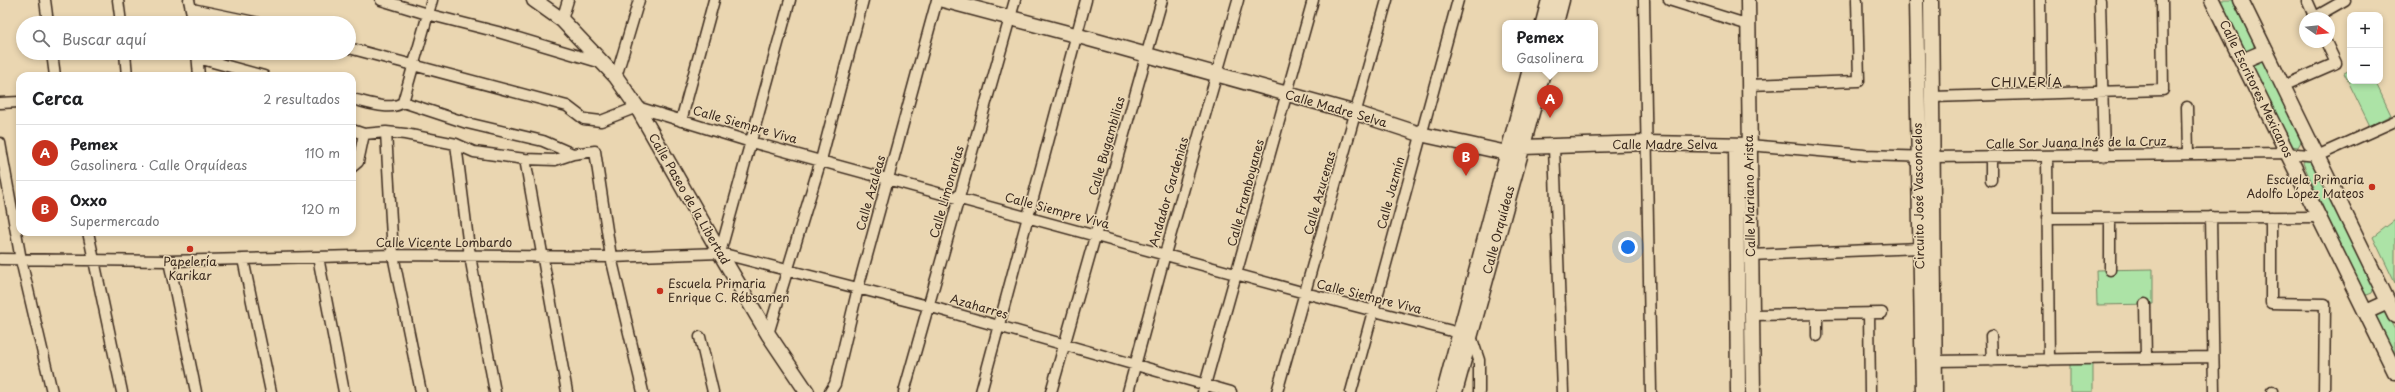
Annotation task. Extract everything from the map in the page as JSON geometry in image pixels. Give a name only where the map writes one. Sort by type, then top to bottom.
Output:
[{"type":"street","points":[[45,0],[47,16]]},
{"type":"street","points":[[118,0],[120,16]]},
{"type":"street","points":[[381,0],[603,63]]},
{"type":"street","points":[[356,100],[391,107],[398,106],[403,102],[432,0]]},
{"type":"street","points":[[356,50],[413,63],[567,106],[584,119],[601,121],[637,107],[616,77],[562,20],[534,0]]},
{"type":"street","points":[[562,20],[568,0]]},
{"type":"street","points":[[616,77],[639,0]]},
{"type":"street","points":[[681,121],[714,0]]},
{"type":"street","points":[[720,254],[790,0]]},
{"type":"street","points":[[768,334],[820,160],[863,0]]},
{"type":"street","name":"Calle Azaleas","points":[[830,392],[835,384],[858,288],[937,0]]},
{"type":"street","name":"Calle Madre Selva","points":[[943,0],[1356,113],[1420,134],[1507,153],[1523,147],[1647,143],[1743,145]]},
{"type":"street","name":"Calle Limonarias","points":[[904,392],[1015,0]]},
{"type":"street","points":[[981,392],[1075,35],[1086,0]]},
{"type":"street","name":"Calle Bugambilias","points":[[1051,392],[1162,0]]},
{"type":"street","name":"Andador Gardenias","points":[[1128,392],[1164,254],[1238,0]]},
{"type":"street","name":"Calle Framboyanes","points":[[1204,388],[1238,274],[1312,0]]},
{"type":"street","name":"Calle Azucenas","points":[[1277,392],[1387,0]]},
{"type":"street","name":"Calle Jazmín","points":[[1351,392],[1420,134],[1458,0]]},
{"type":"street","points":[[1544,20],[1549,0]]},
{"type":"street","points":[[1557,20],[1562,0]]},
{"type":"street","points":[[1644,0],[1651,392]]},
{"type":"street","points":[[1669,0],[1749,26]]},
{"type":"street","name":"Calle Mariano Arista","points":[[1738,392],[1743,145],[1749,85],[1748,0]]},
{"type":"street","points":[[1749,85],[1859,81],[1858,0]]},
{"type":"street","name":"Circuito José Vasconcelos","points":[[1916,0],[1925,157],[1935,392]]},
{"type":"street","name":"Circuito José Vasconcelos","points":[[1923,392],[1920,248],[1925,157],[1932,97],[1931,0]]},
{"type":"street","points":[[2040,0],[2041,94]]},
{"type":"street","points":[[2100,0],[2104,156]]},
{"type":"street","points":[[1932,97],[2163,90],[2162,0]]},
{"type":"street","name":"Calle Escritores Mexicanos","points":[[2212,0],[2395,372]]},
{"type":"street","points":[[2242,0],[2395,316]]},
{"type":"street","points":[[2307,0],[2313,12]]},
{"type":"street","points":[[2324,12],[2345,0]]},
{"type":"street","points":[[193,16],[191,4],[234,16]]},
{"type":"street","points":[[2283,86],[2336,63],[2329,48]]},
{"type":"street","points":[[2242,61],[2266,51]]},
{"type":"street","points":[[53,60],[54,72]]},
{"type":"street","points":[[126,60],[127,72]]},
{"type":"street","points":[[197,60],[199,72]]},
{"type":"street","points":[[210,60],[251,72]]},
{"type":"street","name":"Calle Orquídeas","points":[[1455,392],[1465,335],[1499,205],[1507,153],[1529,72]]},
{"type":"street","name":"Calle Orquídeas","points":[[1499,205],[1523,147],[1543,72]]},
{"type":"street","points":[[0,103],[16,102]]},
{"type":"street","points":[[403,102],[467,122],[543,141],[573,154]]},
{"type":"street","name":"Calle Siempre Viva","points":[[637,107],[751,142],[889,178],[958,199],[1096,235],[1304,293],[1465,335]]},
{"type":"street","name":"Calle Paseo de la Libertad","points":[[637,107],[720,254],[768,334],[807,392]]},
{"type":"street","points":[[2187,107],[2188,154]]},
{"type":"street","points":[[2317,156],[2395,120]]},
{"type":"street","points":[[356,131],[364,134],[386,132],[456,144],[474,152],[525,159],[555,160],[573,154],[595,151],[611,257],[643,392]]},
{"type":"street","points":[[386,132],[393,255],[421,392]]},
{"type":"street","points":[[356,162],[361,153],[364,134]]},
{"type":"street","points":[[0,143],[16,232]]},
{"type":"street","points":[[456,144],[470,256],[496,392]]},
{"type":"street","name":"Calle Mariano Arista","points":[[1743,145],[1751,255],[1753,392]]},
{"type":"street","name":"Calle Sor Juana Inés de la Cruz","points":[[1743,145],[1864,155],[1925,157],[2287,153],[2317,156]]},
{"type":"street","points":[[1554,147],[1563,392]]},
{"type":"street","points":[[2047,156],[2049,360]]},
{"type":"street","points":[[1991,157],[1991,180]]},
{"type":"street","points":[[525,159],[567,392]]},
{"type":"street","points":[[2211,217],[2214,392]]},
{"type":"street","points":[[2271,217],[2272,303],[2325,304],[2324,392]]},
{"type":"street","points":[[2047,218],[2320,217]]},
{"type":"street","points":[[2110,218],[2110,270]]},
{"type":"street","points":[[17,236],[52,392]]},
{"type":"street","points":[[89,236],[122,392]]},
{"type":"street","points":[[1751,255],[1920,248]]},
{"type":"street","name":"Calle Vicente Lombardo","points":[[0,259],[169,260],[393,255],[611,257],[720,254]]},
{"type":"street","name":"Azaharres","points":[[720,254],[928,306],[1135,365],[1204,388],[1231,392]]},
{"type":"street","points":[[318,257],[344,392]]},
{"type":"street","points":[[243,259],[271,392]]},
{"type":"street","points":[[169,260],[196,392]]},
{"type":"street","points":[[2366,312],[2388,302]]},
{"type":"street","points":[[2145,304],[2146,358]]},
{"type":"street","points":[[1869,313],[1870,392]]},
{"type":"street","points":[[1752,314],[1882,313]]},
{"type":"street","points":[[1816,314],[1817,336]]},
{"type":"street","points":[[1465,335],[1479,360],[1479,392]]},
{"type":"street","name":"Calle Orquídeas","points":[[1444,392],[1465,335]]},
{"type":"street","points":[[1991,336],[1992,361]]},
{"type":"street","points":[[700,337],[713,392]]},
{"type":"street","points":[[1934,361],[2213,357]]},
{"type":"green space","points":[[2217,0],[2235,0],[2253,39],[2254,47],[2250,51],[2244,51]]},
{"type":"green space","points":[[2260,59],[2264,62],[2302,140],[2298,147],[2291,146],[2252,68],[2252,63]]},
{"type":"green space","points":[[2347,72],[2347,79],[2344,73]]},
{"type":"green space","points":[[2349,84],[2376,84],[2391,115],[2370,126]]},
{"type":"green space","points":[[2305,159],[2312,160],[2374,288],[2372,293],[2367,295],[2362,293],[2303,163]]},
{"type":"green space","points":[[2395,220],[2395,283],[2373,237]]},
{"type":"green space","points":[[2153,269],[2153,304],[2097,305],[2096,270]]},
{"type":"green space","points":[[2385,311],[2395,330],[2395,358],[2374,316]]},
{"type":"green space","points":[[2070,363],[2093,363],[2093,392],[2070,392]]},
{"type":"place","name":"Pemex","points":[[1550,118]]},
{"type":"place","name":"Oxxo","points":[[1466,176]]},
{"type":"place","name":"Escuela Primaria Adolfo López Mateos","points":[[2372,187]]},
{"type":"place","name":"Papelería Karikar","points":[[190,249]]},
{"type":"place","name":"Escuela Primaria Enrique C. Rébsamen","points":[[660,291]]},
{"type":"district","name":"CHIVERÍA","points":[[2027,82]]}]
